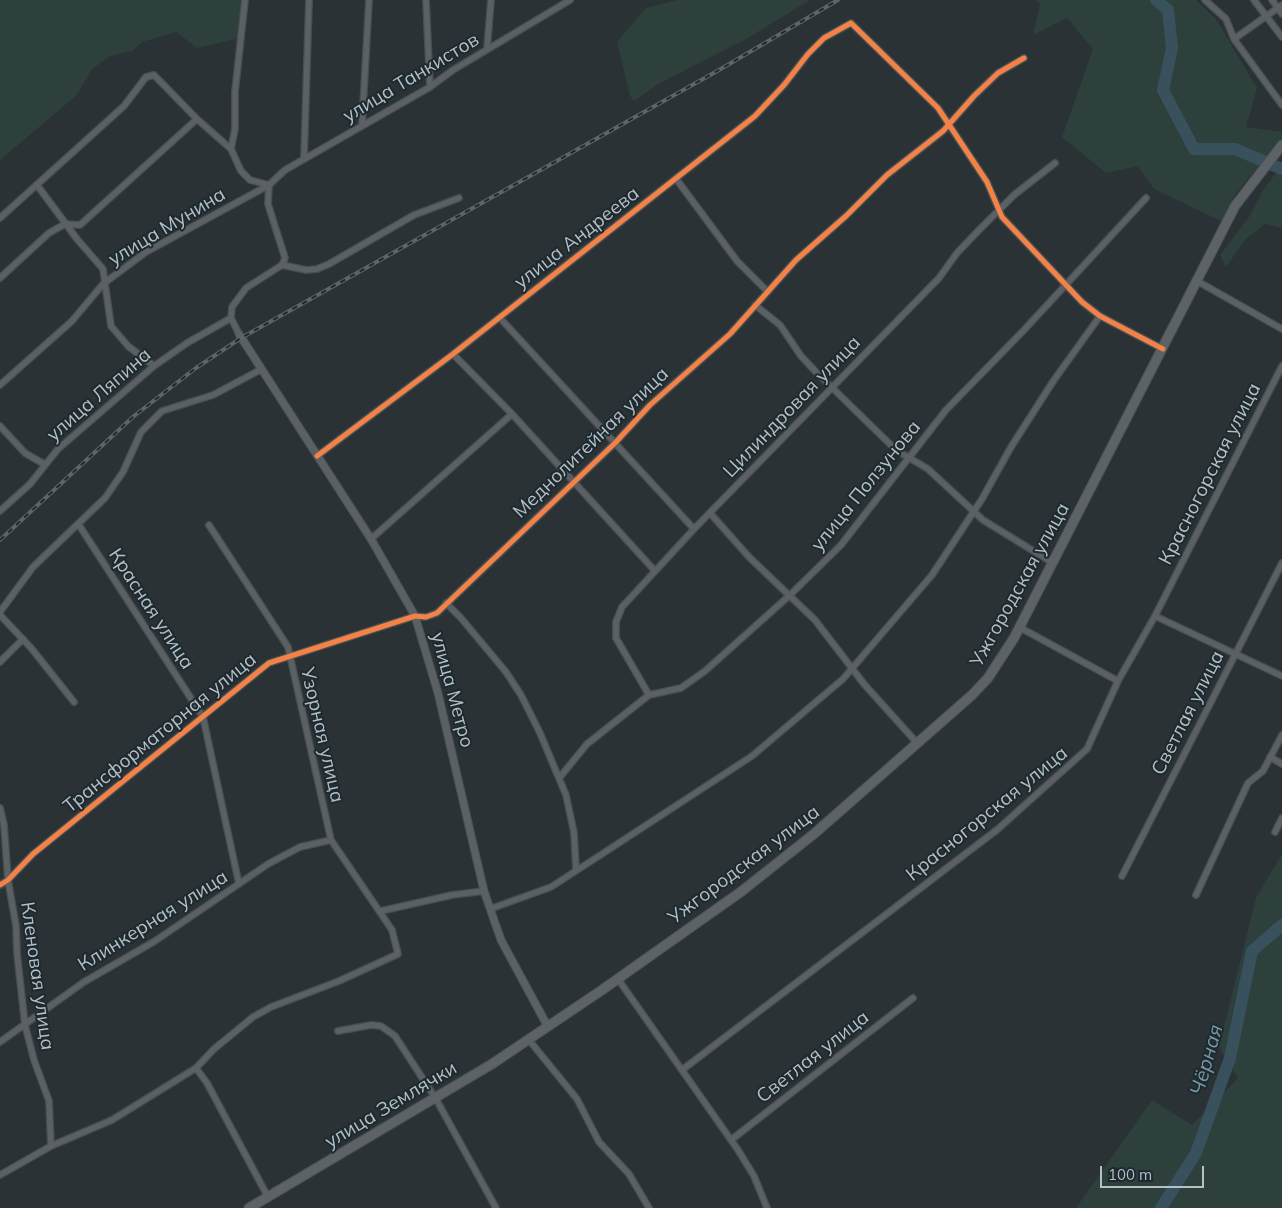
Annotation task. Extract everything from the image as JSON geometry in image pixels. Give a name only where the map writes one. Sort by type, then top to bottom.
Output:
[{"type":"main road","name":"Ужгородская улица","points":[[548,1027],[774,868],[952,715],[988,678],[1020,627],[1235,206],[1280,146]]},
{"type":"main road","name":"улица Землячки","points":[[249,1208],[436,1099],[548,1027]]},
{"type":"street","points":[[232,149],[235,92],[245,0]]},
{"type":"street","points":[[304,158],[309,0]]},
{"type":"street","points":[[362,125],[368,0]]},
{"type":"street","points":[[426,0],[430,86]]},
{"type":"street","points":[[487,50],[491,0]]},
{"type":"street","name":"улица Танкистов","points":[[269,185],[285,170],[304,158],[430,86],[559,3],[570,0]]},
{"type":"street","points":[[1205,0],[1226,19],[1234,39],[1282,105]]},
{"type":"street","points":[[1254,0],[1282,37]]},
{"type":"street","points":[[1272,0],[1280,6],[1282,14]]},
{"type":"street","points":[[1234,39],[1280,6]]},
{"type":"street","name":"улица Андреева","points":[[317,456],[500,318],[677,180],[755,116],[824,38],[851,23],[888,57],[907,80],[920,89],[938,108],[949,125]]},
{"type":"street","name":"Меднолитейная улица","points":[[415,616],[426,617],[437,613],[615,443],[650,405],[730,334],[796,260],[846,216],[887,175],[949,125],[974,96],[998,73],[1024,58]]},
{"type":"street","points":[[0,218],[124,106],[146,76],[154,75],[197,119],[232,149],[241,171],[250,180],[269,185],[268,204],[285,252],[282,264],[246,288],[232,307],[231,318],[239,334]]},
{"type":"street","points":[[0,278],[49,233],[65,224],[80,225],[197,119]]},
{"type":"street","points":[[949,125],[987,182],[999,210],[1010,226],[1082,302],[1100,316],[1163,349]]},
{"type":"street","name":"Цилиндровая улица","points":[[649,695],[616,638],[616,622],[622,607],[694,529],[939,278],[957,253],[999,210],[1055,163]]},
{"type":"street","points":[[677,180],[738,261],[768,292]]},
{"type":"street","points":[[37,185],[65,224],[103,269],[111,326],[128,346],[154,366]]},
{"type":"street","name":"улица Мунина","points":[[0,385],[72,322],[105,282],[146,252],[269,185]]},
{"type":"street","points":[[282,264],[306,270],[317,269],[330,264],[414,215],[459,198]]},
{"type":"street","name":"улица Ползунова","points":[[560,777],[587,744],[649,695],[681,688],[705,672],[790,596],[841,545],[952,404],[1146,198]]},
{"type":"street","points":[[1197,281],[1282,329]]},
{"type":"street","points":[[755,305],[780,325],[801,356],[882,438],[928,470],[973,512],[1053,563]]},
{"type":"street","points":[[490,909],[551,887],[752,756],[788,724],[830,692],[932,575],[1054,380],[1100,316]]},
{"type":"street","name":"улица Ляпина","points":[[0,511],[30,484],[44,464],[77,432],[154,366],[187,342],[231,318]]},
{"type":"street","points":[[500,318],[694,529]]},
{"type":"street","name":"улица Метро","points":[[239,334],[260,370],[371,539],[415,616],[438,693],[484,891],[502,940],[548,1027]]},
{"type":"street","points":[[453,354],[512,414],[655,570]]},
{"type":"street","name":"Красногорская улица","points":[[682,1070],[998,829],[1087,749],[1118,681],[1155,616],[1282,366]]},
{"type":"street","points":[[74,702],[23,639],[0,614],[33,568],[79,525],[104,498],[123,472],[142,432],[162,411],[213,394],[260,370]]},
{"type":"street","points":[[371,539],[512,414]]},
{"type":"street","points":[[0,426],[25,453],[44,464]]},
{"type":"street","points":[[710,513],[749,557],[815,620],[852,667],[918,744]]},
{"type":"street","name":"Красная улица","points":[[79,525],[203,718],[239,884]]},
{"type":"street","name":"Узорная улица","points":[[196,1068],[214,1049],[252,1017],[271,1007],[339,982],[398,954],[392,930],[331,840],[288,647],[209,525]]},
{"type":"street","name":"Светлая улица","points":[[1122,876],[1282,563]]},
{"type":"street","name":"улица Метро","points":[[446,603],[462,618],[521,695],[560,777],[574,833],[576,869]]},
{"type":"street","name":"Трансформаторная улица","points":[[0,885],[8,880],[33,854],[269,663],[415,616]]},
{"type":"street","points":[[1155,616],[1234,655],[1282,676]]},
{"type":"street","points":[[1020,627],[1118,681]]},
{"type":"street","points":[[0,662],[23,639]]},
{"type":"street","points":[[1196,895],[1248,783],[1263,771],[1282,735]]},
{"type":"street","points":[[1270,757],[1282,764]]},
{"type":"street","name":"Кленовая улица","points":[[0,808],[4,825],[8,880],[16,926],[25,1025],[34,1060],[49,1101],[51,1146]]},
{"type":"street","points":[[1275,832],[1282,818]]},
{"type":"street","name":"Клинкерная улица","points":[[0,1042],[84,982],[155,941],[268,864],[300,847],[331,840]]},
{"type":"street","points":[[380,911],[452,895],[484,891]]},
{"type":"street","points":[[618,979],[731,1140],[754,1176],[767,1208]]},
{"type":"street","name":"Светлая улица","points":[[731,1140],[913,998]]},
{"type":"street","points":[[338,1030],[370,1025],[389,1030],[403,1045],[436,1099],[496,1208]]},
{"type":"street","points":[[529,1040],[577,1099],[599,1142],[629,1174],[649,1208]]},
{"type":"street","points":[[0,1175],[51,1146],[112,1120],[196,1068],[207,1083],[268,1197]]},
{"type":"green space","points":[[0,0],[245,0],[240,38],[197,48],[176,32],[142,42],[132,51],[110,56],[92,69],[77,95],[0,160]]},
{"type":"green space","points":[[678,0],[810,0],[748,38],[660,83],[634,101],[630,96],[617,42],[646,8]]},
{"type":"green space","points":[[1036,0],[1196,0],[1216,19],[1257,88],[1246,127],[1282,132],[1282,138],[1237,192],[1221,221],[1154,189],[1138,166],[1106,173],[1062,137],[1093,49],[1067,18],[1033,35],[1040,5]]},
{"type":"green space","points":[[1282,165],[1282,228],[1265,224],[1245,240],[1226,267],[1220,255],[1249,217],[1263,190]]},
{"type":"green space","points":[[1282,854],[1282,1208],[1076,1208],[1152,1100],[1192,1125],[1238,1078],[1219,1047],[1256,898]]},
{"type":"waterway","name":"Чёрная","points":[[1156,0],[1168,10],[1172,48],[1163,90],[1194,149],[1235,149],[1282,169]]},
{"type":"waterway","name":"Чёрная","points":[[1161,1208],[1196,1153],[1230,1058],[1252,951],[1282,925]]},
{"type":"railway","points":[[0,540],[134,416],[196,368],[241,338],[719,70],[838,0]]},
{"type":"cycle path","points":[[317,456],[453,354],[755,116],[824,38],[851,23],[938,108],[987,182],[1002,217],[1082,302],[1100,316],[1163,349]]},
{"type":"cycle path","points":[[0,885],[8,880],[33,854],[269,663],[415,616],[426,617],[437,613],[615,443],[650,405],[730,334],[796,260],[846,216],[887,175],[943,131],[974,96],[998,73],[1024,58]]}]
